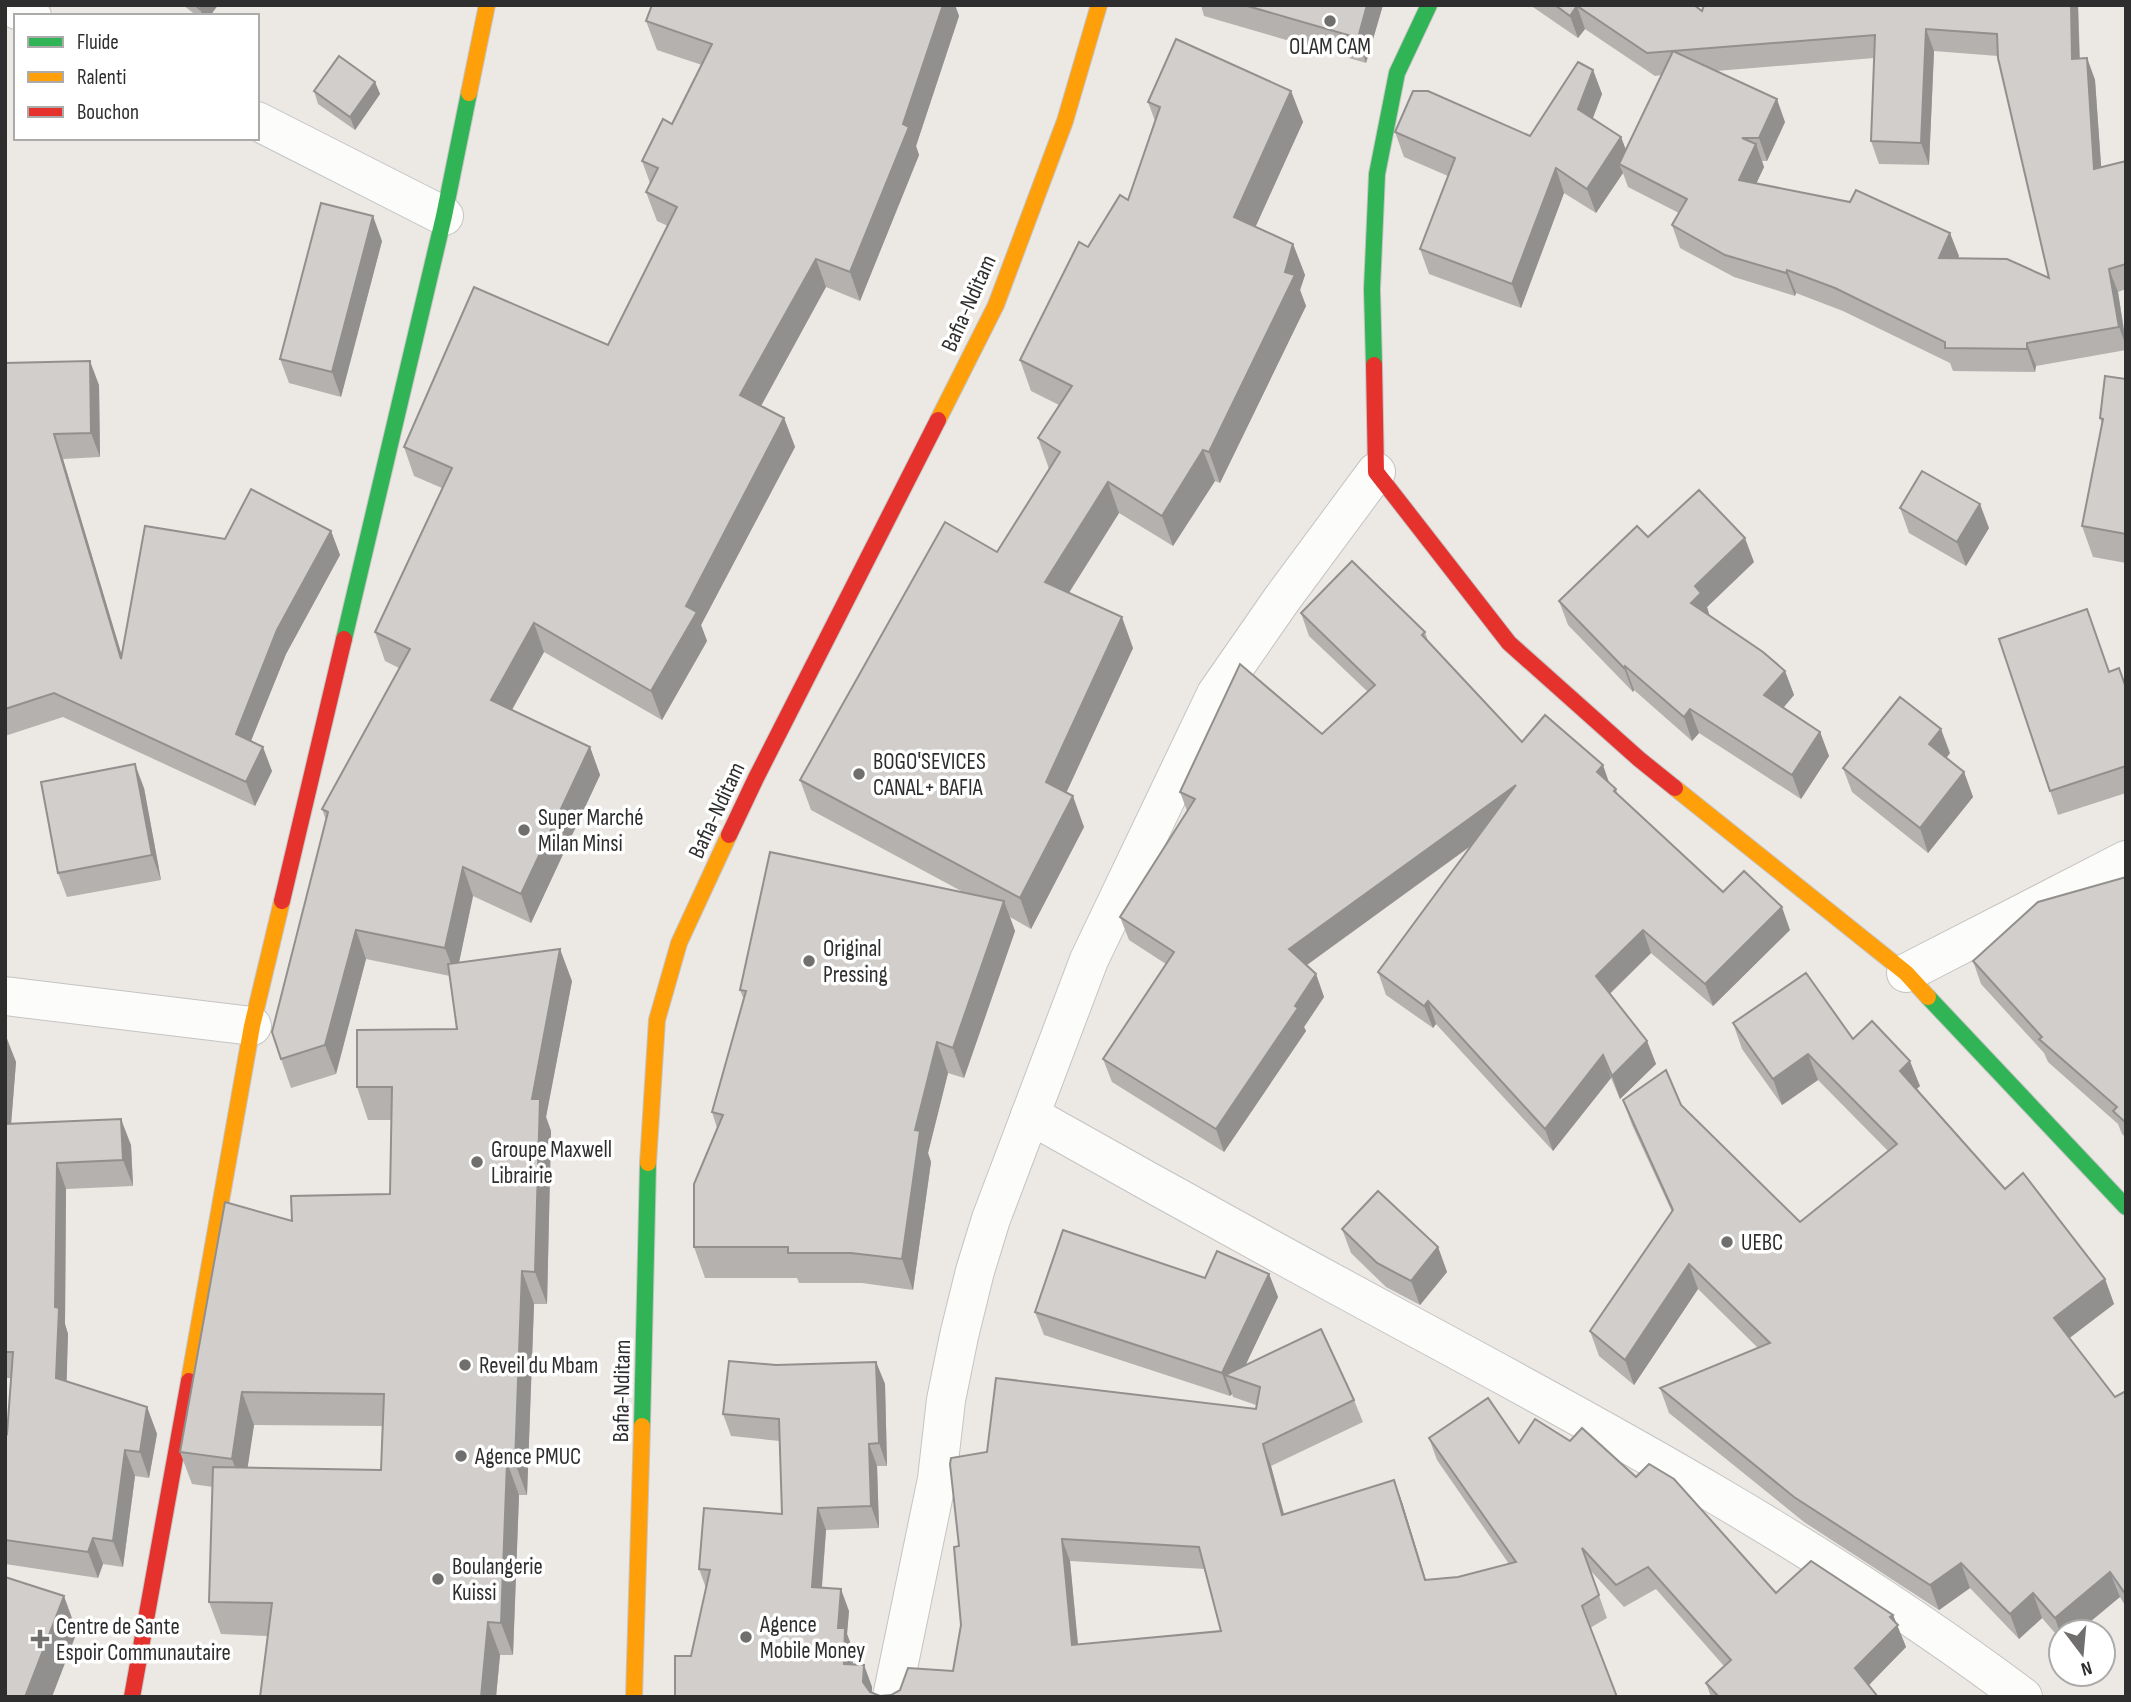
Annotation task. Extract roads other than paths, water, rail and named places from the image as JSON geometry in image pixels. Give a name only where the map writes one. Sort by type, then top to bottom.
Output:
[{"type":"street","points":[[5,5],[27,14]]},
{"type":"street","points":[[132,1697],[252,1026],[444,216],[487,5]]},
{"type":"street","name":"Bafia-Nditam","points":[[634,1697],[649,1140],[657,1020],[679,943],[756,778],[996,305],[1065,121],[1099,5]]},
{"type":"street","points":[[1429,5],[1397,73],[1377,174],[1371,289],[1377,472],[1509,643],[1640,760],[1906,973],[2126,1207]]},
{"type":"street","points":[[259,122],[444,216]]},
{"type":"street","points":[[892,1697],[937,1479],[946,1400],[975,1271],[991,1219],[1089,960],[1216,694],[1282,599],[1377,472]]},
{"type":"street","points":[[1906,973],[2126,860]]},
{"type":"street","points":[[5,996],[252,1026]]},
{"type":"street","points":[[1030,1115],[1686,1477],[1894,1604],[2023,1697]]},
{"type":"place","name":"OLAM CAM","points":[[1330,21]]},
{"type":"place","name":"BOGO'SEVICES CANAL+ BAFIA","points":[[859,774]]},
{"type":"place","name":"Super Marché Milan Minsi","points":[[524,830]]},
{"type":"place","name":"Original Pressing","points":[[809,961]]},
{"type":"place","name":"Groupe Maxwell Librairie","points":[[477,1162]]},
{"type":"place","name":"UEBC","points":[[1727,1242]]},
{"type":"place","name":"Reveil du Mbam","points":[[465,1365]]},
{"type":"place","name":"Agence PMUC","points":[[461,1456]]},
{"type":"place","name":"Boulangerie Kuissi","points":[[438,1579]]},
{"type":"place","name":"Agence Mobile Money","points":[[746,1637]]},
{"type":"place","name":"Centre de Sante Espoir Communautaire","points":[[40,1639]]}]
